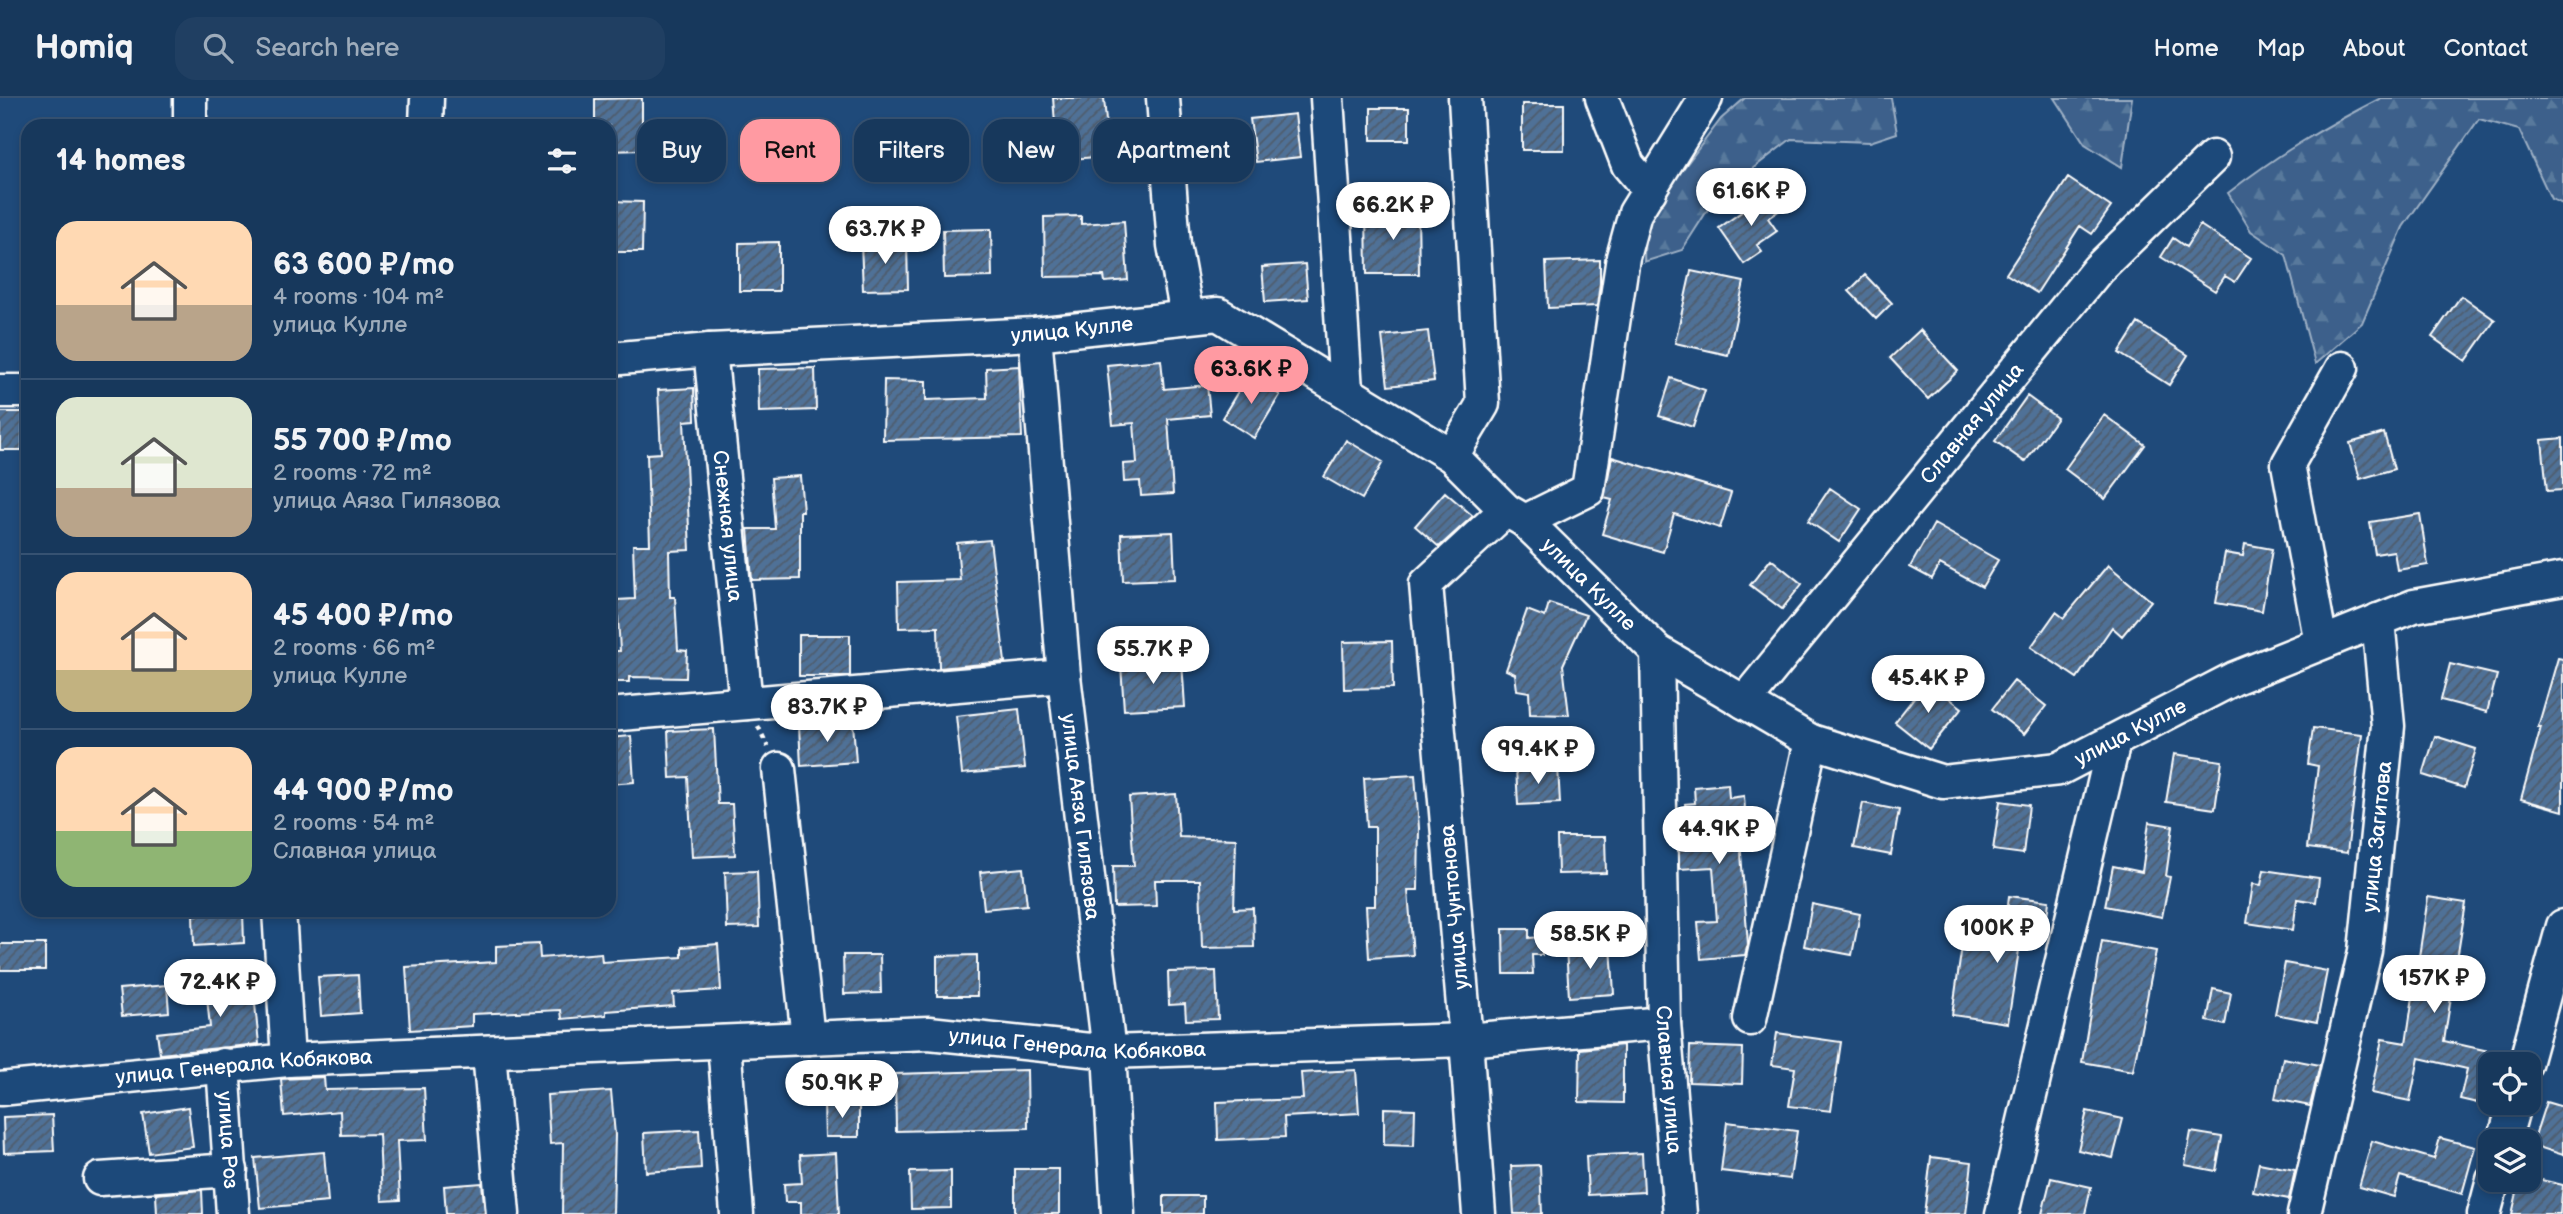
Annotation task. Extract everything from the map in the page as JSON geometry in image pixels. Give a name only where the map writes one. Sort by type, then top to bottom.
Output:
[{"type":"street","points":[[190,98],[190,119]]},
{"type":"street","points":[[426,119],[427,98]]},
{"type":"street","points":[[1163,98],[1174,246],[1187,316]]},
{"type":"street","points":[[1327,98],[1346,390]]},
{"type":"street","points":[[1452,456],[1483,404],[1465,98]]},
{"type":"street","points":[[1602,98],[1628,165],[1650,191]]},
{"type":"street","points":[[1515,515],[1588,490],[1623,257],[1635,213],[1706,98]]},
{"type":"street","name":"Славная улица","points":[[1744,702],[2098,269],[2213,157]]},
{"type":"street","name":"улица Кулле","points":[[616,358],[710,350],[1035,334],[1218,314],[1452,456],[1657,651],[1811,741],[1943,782],[2059,769],[2235,678],[2414,606],[2563,579]]},
{"type":"street","name":"улица Аяза Гилязова","points":[[1035,334],[1064,676],[1109,1052],[1118,1214]]},
{"type":"street","name":"Снежная улица","points":[[710,350],[746,703]]},
{"type":"street","points":[[2321,643],[2288,464],[2342,368]]},
{"type":"street","points":[[0,391],[21,391]]},
{"type":"street","name":"улица Чунтонова","points":[[1479,1214],[1426,584],[1515,515]]},
{"type":"street","name":"улица Загитова","points":[[2304,1214],[2365,951],[2388,726],[2378,620]]},
{"type":"street","name":"Славная улица","points":[[1657,651],[1664,1023],[1680,1214]]},
{"type":"street","points":[[616,714],[1064,676]]},
{"type":"street","points":[[1750,1019],[1811,741]]},
{"type":"street","points":[[2002,1214],[2114,741]]},
{"type":"street","points":[[779,769],[808,1038]]},
{"type":"street","points":[[279,917],[288,1060]]},
{"type":"street","points":[[2528,1052],[2563,926]]},
{"type":"street","name":"улица Генерала Кобякова","points":[[0,1090],[288,1060],[929,1033],[1109,1052],[1466,1040],[1664,1023]]},
{"type":"street","points":[[724,1042],[737,1214]]},
{"type":"street","points":[[489,1052],[503,1214]]},
{"type":"street","name":"улица Роз","points":[[223,1065],[233,1214]]},
{"type":"street","points":[[100,1179],[230,1170]]},
{"type":"street","points":[[2484,1214],[2490,1192]]},
{"type":"path","points":[[746,703],[779,769]]},
{"type":"green space","points":[[1745,98],[1891,98],[1897,133],[1870,142],[1791,139],[1716,197],[1682,250],[1644,262],[1645,219],[1721,119]]},
{"type":"green space","points":[[2055,98],[2132,98],[2122,167],[2085,144]]},
{"type":"green space","points":[[2381,98],[2563,98],[2563,204],[2551,199],[2519,130],[2479,119],[2403,227],[2362,323],[2315,364],[2286,255],[2251,231],[2228,193],[2302,142]]},
{"type":"building","points":[[642,98],[642,119],[637,119],[637,150],[616,151],[616,119],[595,119],[595,99]]},
{"type":"building","points":[[1053,98],[1104,98],[1106,119],[1093,119],[1093,157],[1079,158],[1079,119],[1055,119]]},
{"type":"building","points":[[1522,104],[1564,104],[1564,150],[1522,150]]},
{"type":"building","points":[[1371,108],[1409,108],[1409,140],[1371,140]]},
{"type":"building","points":[[1295,114],[1300,157],[1256,162],[1254,119],[1250,119]]},
{"type":"building","points":[[2068,178],[2111,207],[2092,234],[2080,226],[2037,293],[2006,274]]},
{"type":"building","points":[[1768,193],[1780,210],[1768,218],[1777,231],[1757,245],[1762,252],[1744,264],[1719,228]]},
{"type":"building","points":[[616,201],[643,202],[642,252],[616,252]]},
{"type":"building","points":[[1418,210],[1419,274],[1367,274],[1366,211]]},
{"type":"building","points":[[1081,216],[1081,224],[1124,221],[1128,280],[1105,282],[1104,276],[1045,277],[1044,217]]},
{"type":"building","points":[[2200,225],[2251,258],[2235,282],[2225,276],[2215,291],[2161,257],[2173,238],[2186,247]]},
{"type":"building","points":[[991,229],[992,277],[944,278],[943,230]]},
{"type":"building","points":[[779,242],[779,291],[739,291],[739,243]]},
{"type":"building","points":[[907,242],[908,289],[863,290],[861,243]]},
{"type":"building","points":[[1600,260],[1597,306],[1548,308],[1546,262]]},
{"type":"building","points":[[1305,264],[1308,299],[1265,302],[1262,267]]},
{"type":"building","points":[[1691,271],[1744,282],[1728,355],[1675,343]]},
{"type":"building","points":[[1865,275],[1892,303],[1876,319],[1849,291]]},
{"type":"building","points":[[2461,296],[2495,320],[2466,361],[2432,337]]},
{"type":"building","points":[[2138,323],[2188,355],[2169,385],[2119,353]]},
{"type":"building","points":[[1920,330],[1958,371],[1928,399],[1890,358]]},
{"type":"building","points":[[1428,331],[1434,381],[1388,386],[1382,336]]},
{"type":"building","points":[[1161,360],[1164,389],[1207,385],[1210,415],[1168,419],[1173,494],[1141,496],[1140,481],[1124,482],[1123,464],[1137,463],[1134,423],[1113,425],[1107,365]]},
{"type":"building","points":[[1019,366],[1022,437],[883,440],[884,380],[926,381],[926,400],[987,398],[986,368]]},
{"type":"building","points":[[815,368],[816,410],[759,412],[758,369]]},
{"type":"building","points":[[1248,375],[1280,395],[1254,438],[1222,418]]},
{"type":"building","points":[[1671,378],[1705,390],[1693,427],[1659,416]]},
{"type":"building","points":[[694,388],[695,420],[684,421],[690,550],[669,551],[670,597],[675,597],[678,650],[687,651],[686,678],[629,677],[629,682],[616,682],[616,651],[620,651],[617,600],[635,599],[633,545],[650,545],[647,454],[661,453],[658,390]]},
{"type":"building","points":[[2027,396],[2057,418],[2025,462],[1995,441]]},
{"type":"building","points":[[0,412],[21,412],[21,450],[0,450]]},
{"type":"building","points":[[2104,415],[2145,445],[2105,499],[2065,469]]},
{"type":"building","points":[[2384,433],[2394,469],[2360,479],[2350,443]]},
{"type":"building","points":[[2563,438],[2563,490],[2547,491],[2542,440]]},
{"type":"building","points":[[1346,440],[1383,462],[1362,499],[1324,477]]},
{"type":"building","points":[[1612,457],[1731,493],[1720,528],[1674,514],[1663,552],[1602,534],[1612,500],[1604,498]]},
{"type":"building","points":[[800,476],[803,511],[800,511],[800,579],[752,580],[748,529],[775,529],[771,478]]},
{"type":"building","points":[[1830,488],[1861,509],[1839,542],[1808,521]]},
{"type":"building","points":[[1445,492],[1473,516],[1439,547],[1415,526]]},
{"type":"building","points":[[2420,514],[2428,565],[2397,570],[2394,551],[2375,554],[2370,522]]},
{"type":"building","points":[[1934,524],[1998,560],[1982,587],[1940,564],[1932,579],[1910,567]]},
{"type":"building","points":[[1173,532],[1175,579],[1123,581],[1121,534]]},
{"type":"building","points":[[990,540],[1005,662],[939,668],[938,627],[899,628],[898,582],[960,580],[957,543]]},
{"type":"building","points":[[2245,544],[2272,549],[2262,611],[2216,603],[2225,553],[2243,556]]},
{"type":"building","points":[[1771,559],[1802,584],[1782,609],[1750,585]]},
{"type":"building","points":[[2108,565],[2151,601],[2122,636],[2112,627],[2077,678],[2031,647],[2056,612],[2064,618]]},
{"type":"building","points":[[1549,603],[1586,615],[1563,665],[1569,715],[1530,714],[1529,692],[1517,690],[1515,674],[1506,670],[1527,610],[1545,617]]},
{"type":"building","points":[[799,635],[850,635],[850,676],[799,676]]},
{"type":"building","points":[[1392,641],[1393,688],[1344,689],[1343,642]]},
{"type":"building","points":[[2558,658],[2563,659],[2563,811],[2521,799]]},
{"type":"building","points":[[1182,661],[1185,707],[1124,710],[1121,665]]},
{"type":"building","points":[[2450,664],[2497,675],[2487,712],[2441,700]]},
{"type":"building","points":[[1927,681],[1962,708],[1929,749],[1895,722]]},
{"type":"building","points":[[2014,681],[2046,706],[2024,734],[1992,709]]},
{"type":"building","points":[[1019,709],[1025,768],[962,774],[956,716]]},
{"type":"building","points":[[853,723],[856,762],[801,766],[799,726]]},
{"type":"building","points":[[2313,728],[2362,734],[2347,853],[2307,848],[2318,766],[2308,764]]},
{"type":"building","points":[[714,729],[718,804],[732,804],[735,855],[692,857],[688,777],[670,778],[668,731]]},
{"type":"building","points":[[631,736],[634,782],[616,783],[616,737]]},
{"type":"building","points":[[2435,736],[2476,749],[2464,788],[2423,775]]},
{"type":"building","points":[[2174,754],[2222,761],[2215,809],[2166,802]]},
{"type":"building","points":[[1558,766],[1560,803],[1518,805],[1516,768]]},
{"type":"building","points":[[1415,775],[1419,828],[1418,890],[1408,890],[1413,955],[1369,958],[1366,906],[1375,906],[1375,827],[1367,827],[1364,778]]},
{"type":"building","points":[[1728,784],[1729,798],[1744,796],[1747,839],[1740,840],[1748,944],[1745,955],[1701,959],[1698,922],[1717,921],[1713,867],[1679,869],[1679,837],[1687,836],[1685,804],[1695,803],[1694,787]]},
{"type":"building","points":[[1176,794],[1179,837],[1236,839],[1234,909],[1253,908],[1254,947],[1202,948],[1200,880],[1155,880],[1156,906],[1114,907],[1113,866],[1134,866],[1129,797]]},
{"type":"building","points":[[2000,801],[2029,805],[2023,854],[1993,850]]},
{"type":"building","points":[[1863,803],[1899,810],[1891,855],[1854,848]]},
{"type":"building","points":[[2149,822],[2173,826],[2166,876],[2170,877],[2162,917],[2105,906],[2113,866],[2142,872]]},
{"type":"building","points":[[1557,837],[1605,837],[1606,873],[1558,874]]},
{"type":"building","points":[[1023,868],[1027,905],[984,909],[980,872]]},
{"type":"building","points":[[2264,870],[2319,878],[2316,902],[2297,899],[2293,930],[2247,923],[2253,884],[2261,885]]},
{"type":"building","points":[[757,871],[759,927],[727,928],[725,872]]},
{"type":"building","points":[[2009,896],[2049,901],[2045,933],[2022,930],[2008,1023],[1952,1015],[1962,946],[2002,952]]},
{"type":"building","points":[[2428,897],[2466,903],[2444,1041],[2493,1052],[2478,1052],[2478,1103],[2460,1099],[2467,1069],[2419,1058],[2410,1101],[2371,1093],[2382,1039],[2406,1043]]},
{"type":"building","points":[[1812,904],[1860,914],[1852,955],[1804,946]]},
{"type":"building","points":[[193,917],[243,917],[244,943],[194,946]]},
{"type":"building","points":[[1503,929],[1529,929],[1529,938],[1541,937],[1542,955],[1532,955],[1533,974],[1504,974]]},
{"type":"building","points":[[2102,941],[2156,951],[2133,1071],[2082,1062]]},
{"type":"building","points":[[0,944],[45,944],[45,970],[0,970]]},
{"type":"building","points":[[539,944],[540,958],[601,953],[602,962],[682,957],[682,947],[718,944],[721,990],[673,993],[674,1006],[606,1011],[606,1015],[562,1019],[561,1010],[472,1014],[472,1026],[410,1030],[406,967],[496,962],[496,946]]},
{"type":"building","points":[[1611,945],[1614,994],[1569,997],[1566,948]]},
{"type":"building","points":[[843,955],[880,955],[881,993],[844,994]]},
{"type":"building","points":[[977,955],[977,996],[937,996],[937,956]]},
{"type":"building","points":[[2285,963],[2327,971],[2317,1022],[2275,1014]]},
{"type":"building","points":[[1216,971],[1218,1019],[1186,1020],[1185,1004],[1169,1005],[1168,972]]},
{"type":"building","points":[[252,974],[259,1044],[160,1054],[157,1033],[210,1027],[205,979]]},
{"type":"building","points":[[358,975],[360,1013],[321,1016],[318,977]]},
{"type":"building","points":[[167,985],[169,1012],[122,1016],[119,989]]},
{"type":"building","points":[[2213,989],[2231,993],[2225,1025],[2207,1021]]},
{"type":"building","points":[[1777,1033],[1841,1042],[1831,1111],[1789,1106],[1795,1068],[1772,1065]]},
{"type":"building","points":[[1623,1045],[1623,1103],[1579,1102],[1580,1049]]},
{"type":"building","points":[[1690,1046],[1743,1048],[1742,1084],[1689,1082]]},
{"type":"building","points":[[2283,1058],[2320,1065],[2310,1106],[2275,1099]]},
{"type":"building","points":[[1027,1070],[1028,1128],[896,1131],[895,1074]]},
{"type":"building","points":[[1356,1070],[1359,1113],[1284,1117],[1285,1137],[1218,1140],[1217,1102],[1303,1099],[1301,1073]]},
{"type":"building","points":[[324,1077],[325,1090],[424,1088],[427,1140],[397,1141],[400,1200],[382,1201],[379,1134],[341,1135],[340,1111],[284,1116],[281,1079]]},
{"type":"building","points":[[611,1091],[615,1135],[613,1214],[562,1214],[563,1143],[550,1144],[547,1095]]},
{"type":"building","points":[[2546,1102],[2563,1107],[2563,1155],[2541,1148],[2541,1129],[2537,1129]]},
{"type":"building","points":[[859,1103],[859,1137],[825,1137],[824,1104]]},
{"type":"building","points":[[188,1107],[193,1147],[149,1153],[143,1114]]},
{"type":"building","points":[[1384,1108],[1415,1109],[1414,1146],[1384,1145]]},
{"type":"building","points":[[2087,1111],[2123,1119],[2113,1158],[2078,1150]]},
{"type":"building","points":[[52,1115],[54,1151],[4,1153],[3,1117]]},
{"type":"building","points":[[1727,1122],[1797,1131],[1790,1179],[1721,1171]]},
{"type":"building","points":[[699,1130],[701,1168],[646,1172],[644,1133]]},
{"type":"building","points":[[2191,1132],[2222,1137],[2216,1171],[2185,1165]]},
{"type":"building","points":[[2440,1138],[2475,1147],[2462,1194],[2400,1176],[2394,1197],[2359,1187],[2372,1141],[2434,1159]]},
{"type":"building","points":[[324,1152],[328,1202],[260,1208],[255,1158]]},
{"type":"building","points":[[836,1153],[839,1214],[801,1214],[801,1202],[785,1202],[784,1184],[802,1183],[800,1155]]},
{"type":"building","points":[[1642,1153],[1644,1192],[1588,1195],[1586,1156]]},
{"type":"building","points":[[1931,1157],[1972,1162],[1966,1214],[1924,1214]]},
{"type":"building","points":[[2259,1163],[2295,1170],[2289,1199],[2253,1192]]},
{"type":"building","points":[[1540,1165],[1542,1214],[1514,1214],[1511,1166]]},
{"type":"building","points":[[1015,1169],[1059,1169],[1059,1214],[1015,1214]]},
{"type":"building","points":[[951,1171],[951,1208],[911,1209],[910,1172]]},
{"type":"building","points":[[2051,1178],[2091,1187],[2085,1214],[2042,1214]]},
{"type":"building","points":[[2541,1180],[2563,1185],[2560,1214],[2512,1214],[2517,1192],[2541,1192]]},
{"type":"building","points":[[482,1183],[485,1214],[446,1214],[444,1186]]},
{"type":"building","points":[[202,1190],[203,1214],[157,1214],[156,1194]]},
{"type":"building","points":[[1164,1196],[1203,1196],[1203,1214],[1164,1214]]}]
